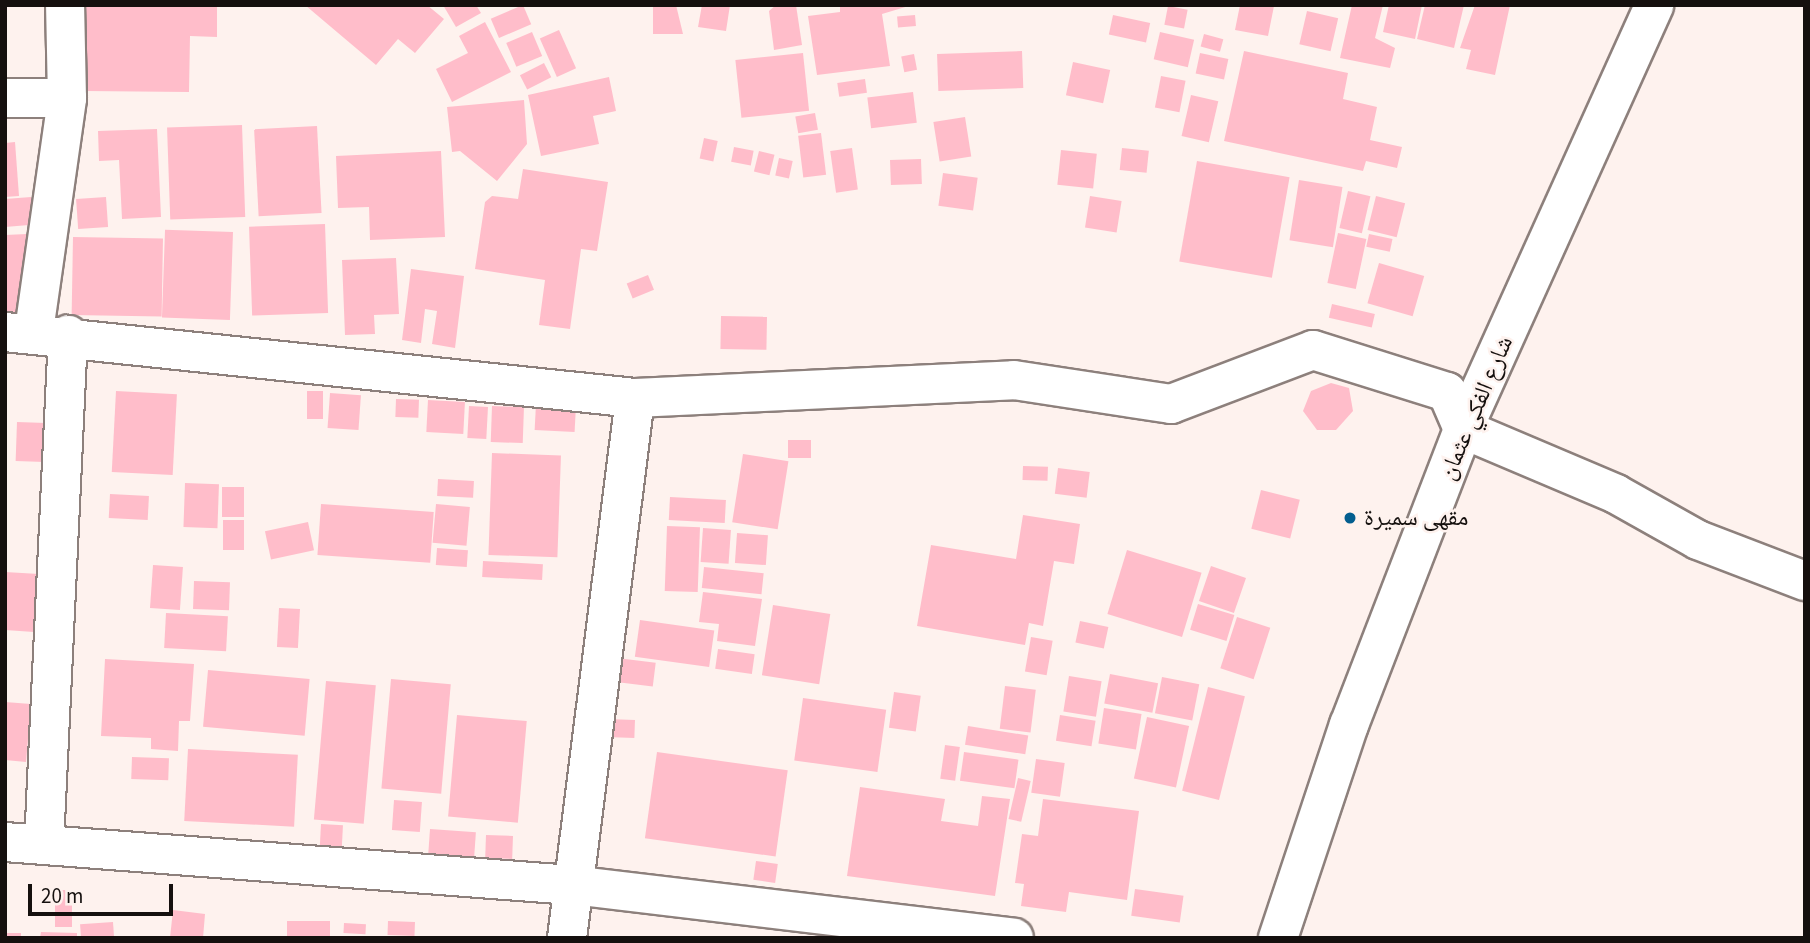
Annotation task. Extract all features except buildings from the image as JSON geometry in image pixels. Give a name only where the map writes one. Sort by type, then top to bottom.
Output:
[{"type":"street","points":[[44,844],[36,332],[67,98],[65,5]]},
{"type":"street","name":"شارع الفكي عثمان","points":[[1278,938],[1349,725],[1464,429],[1654,5]]},
{"type":"street","points":[[5,99],[67,98]]},
{"type":"street","points":[[36,332],[635,398],[1014,380],[1171,404],[1313,350],[1447,392],[1464,429],[1616,494],[1698,540],[1805,582]]},
{"type":"street","points":[[567,938],[635,398]]},
{"type":"street","points":[[5,842],[572,885],[1014,938]]},
{"type":"place","name":"مقهى سميرة","points":[[1350,518]]}]
